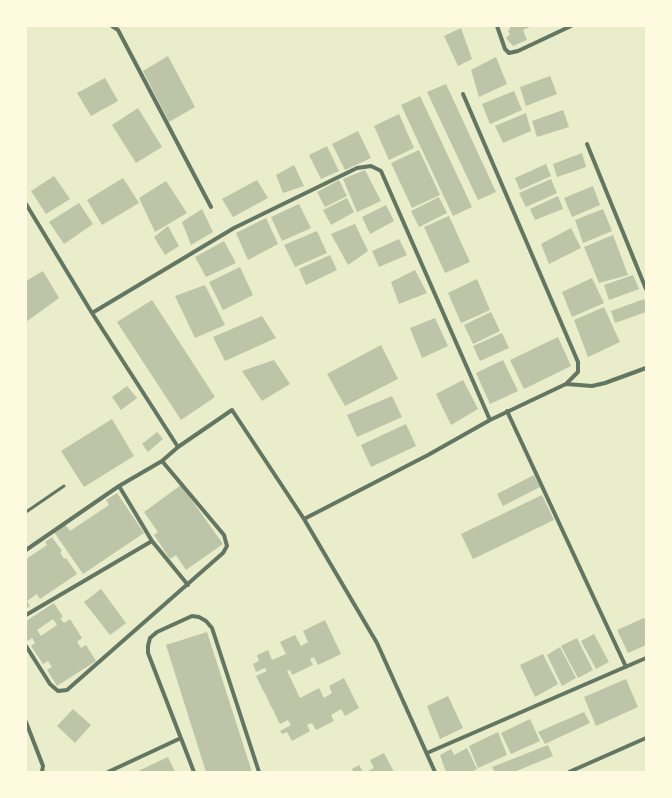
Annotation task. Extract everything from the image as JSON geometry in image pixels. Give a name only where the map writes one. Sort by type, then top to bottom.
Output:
[{"type":"street","points":[[112,26],[118,30],[211,207]]},
{"type":"street","points":[[497,26],[505,49],[509,53],[518,51],[571,26]]},
{"type":"street","points":[[304,519],[428,455],[507,411],[566,384],[578,372],[578,362],[463,94]]},
{"type":"street","points":[[587,144],[646,289]]},
{"type":"street","points":[[92,313],[234,228],[357,168],[371,166],[381,171],[490,420]]},
{"type":"street","points":[[26,204],[92,313],[178,447]]},
{"type":"street","points":[[566,384],[592,386],[605,383],[646,368]]},
{"type":"street","points":[[26,550],[119,486],[162,461],[178,447],[232,410],[304,519],[377,643],[435,772]]},
{"type":"street","points":[[507,411],[626,667]]},
{"type":"street","points":[[26,646],[50,684],[58,691],[67,690],[224,552],[227,546],[224,535],[162,461]]},
{"type":"street","points":[[119,486],[152,541],[188,585]]},
{"type":"street","points":[[26,615],[152,541]]},
{"type":"street","points":[[194,772],[148,653],[150,638],[157,632],[192,616],[199,616],[212,628],[259,772]]},
{"type":"street","points":[[427,753],[646,658]]},
{"type":"street","points":[[26,722],[43,766],[42,772]]},
{"type":"street","points":[[108,772],[181,738]]},
{"type":"street","points":[[569,772],[646,738]]},
{"type":"lane","points":[[26,512],[64,486]]},
{"type":"building","points":[[510,26],[532,26],[523,30],[527,40],[513,46],[506,38],[510,34],[508,31]]},
{"type":"building","points":[[461,28],[472,59],[458,66],[444,36]]},
{"type":"building","points":[[168,56],[195,107],[169,122],[143,71]]},
{"type":"building","points":[[496,57],[507,84],[479,97],[471,70]]},
{"type":"building","points":[[550,76],[557,94],[526,106],[520,87]]},
{"type":"building","points":[[105,78],[118,101],[91,116],[77,93]]},
{"type":"building","points":[[446,84],[496,192],[478,200],[427,92]]},
{"type":"building","points":[[514,91],[522,110],[490,124],[482,104]]},
{"type":"building","points":[[420,96],[472,207],[453,216],[401,105]]},
{"type":"building","points":[[138,108],[162,147],[136,163],[112,125]]},
{"type":"building","points":[[563,110],[569,127],[537,137],[532,121]]},
{"type":"building","points":[[526,113],[531,131],[503,143],[495,126]]},
{"type":"building","points":[[399,114],[414,148],[389,160],[374,126]]},
{"type":"building","points":[[358,131],[371,158],[345,170],[332,144]]},
{"type":"building","points":[[327,146],[339,171],[321,179],[309,155]]},
{"type":"building","points":[[419,150],[440,195],[412,208],[391,163]]},
{"type":"building","points":[[582,153],[586,167],[557,177],[553,164]]},
{"type":"building","points":[[546,164],[551,176],[520,190],[515,178]]},
{"type":"building","points":[[294,165],[304,186],[283,193],[276,175]]},
{"type":"building","points":[[365,170],[381,201],[357,212],[343,179]]},
{"type":"building","points":[[54,176],[70,199],[46,214],[31,191]]},
{"type":"building","points":[[123,178],[139,203],[102,225],[87,200]]},
{"type":"building","points":[[551,179],[557,193],[526,207],[519,193]]},
{"type":"building","points":[[257,180],[268,198],[233,217],[222,199]]},
{"type":"building","points":[[339,180],[347,196],[325,207],[317,192]]},
{"type":"building","points":[[166,181],[187,213],[155,232],[139,198]]},
{"type":"building","points":[[593,186],[600,205],[572,217],[564,198]]},
{"type":"building","points":[[558,196],[563,209],[535,220],[530,209]]},
{"type":"building","points":[[439,197],[447,213],[419,227],[411,211]]},
{"type":"building","points":[[347,198],[354,212],[331,225],[323,210]]},
{"type":"building","points":[[79,203],[93,224],[64,244],[49,222]]},
{"type":"building","points":[[299,204],[311,228],[282,241],[271,217]]},
{"type":"building","points":[[386,205],[394,221],[370,234],[362,217]]},
{"type":"building","points":[[202,209],[213,232],[191,245],[182,222]]},
{"type":"building","points":[[603,209],[612,231],[583,243],[575,220]]},
{"type":"building","points":[[449,216],[470,262],[445,273],[424,227]]},
{"type":"building","points":[[266,218],[278,244],[248,260],[236,233]]},
{"type":"building","points":[[355,224],[368,251],[348,265],[331,234]]},
{"type":"building","points":[[168,226],[179,246],[165,255],[154,237]]},
{"type":"building","points":[[571,228],[581,248],[549,264],[541,244]]},
{"type":"building","points":[[317,231],[327,253],[295,267],[284,245]]},
{"type":"building","points":[[613,235],[628,275],[599,283],[584,247]]},
{"type":"building","points":[[399,239],[407,255],[379,267],[372,251]]},
{"type":"building","points":[[224,241],[236,263],[206,277],[195,257]]},
{"type":"building","points":[[330,255],[337,270],[306,285],[299,269]]},
{"type":"building","points":[[240,267],[253,295],[223,310],[209,282]]},
{"type":"building","points":[[415,270],[427,293],[399,304],[391,282]]},
{"type":"building","points":[[43,271],[59,298],[26,322],[26,281]]},
{"type":"building","points":[[633,275],[639,289],[609,300],[604,285]]},
{"type":"building","points":[[592,278],[604,303],[572,317],[562,292]]},
{"type":"building","points":[[477,279],[490,310],[461,323],[448,293]]},
{"type":"building","points":[[205,285],[225,325],[195,338],[175,296]]},
{"type":"building","points":[[644,299],[646,304],[646,312],[615,323],[611,311]]},
{"type":"building","points":[[152,300],[215,397],[181,420],[117,322]]},
{"type":"building","points":[[604,307],[620,342],[588,357],[574,320]]},
{"type":"building","points":[[491,312],[500,331],[473,344],[464,325]]},
{"type":"building","points":[[262,316],[276,338],[225,361],[213,337]]},
{"type":"building","points":[[435,318],[448,346],[422,358],[410,328]]},
{"type":"building","points":[[502,333],[509,348],[480,361],[473,346]]},
{"type":"building","points":[[558,337],[571,366],[524,389],[510,360]]},
{"type":"building","points":[[381,345],[398,379],[345,406],[327,374]]},
{"type":"building","points":[[274,360],[290,384],[262,401],[242,371]]},
{"type":"building","points":[[503,360],[518,391],[490,404],[476,373]]},
{"type":"building","points":[[463,380],[478,409],[451,425],[436,394]]},
{"type":"building","points":[[127,386],[137,398],[121,410],[112,397]]},
{"type":"building","points":[[392,396],[402,417],[357,437],[347,415]]},
{"type":"building","points":[[112,419],[134,456],[84,487],[61,451]]},
{"type":"building","points":[[406,424],[416,446],[371,467],[361,445]]},
{"type":"building","points":[[157,432],[163,439],[148,452],[142,444]]},
{"type":"building","points":[[534,475],[540,487],[503,506],[497,494]]},
{"type":"building","points":[[181,485],[223,544],[186,570],[176,555],[170,559],[154,535],[158,532],[144,512]]},
{"type":"building","points":[[117,493],[144,533],[83,574],[54,532],[65,524],[70,531],[109,505],[106,500]]},
{"type":"building","points":[[542,495],[554,520],[473,559],[461,534]]},
{"type":"building","points":[[52,537],[62,551],[60,552],[64,559],[66,558],[77,574],[40,599],[37,594],[27,601],[30,606],[26,609],[26,559],[47,545],[45,542]]},
{"type":"building","points":[[101,589],[126,623],[110,635],[84,602]]},
{"type":"building","points":[[54,603],[63,617],[60,618],[64,623],[70,619],[82,638],[77,642],[81,648],[86,645],[96,661],[57,686],[47,670],[52,667],[48,661],[43,664],[31,646],[35,643],[32,638],[28,641],[26,638],[26,621]],"holes":[[[53,619],[57,625],[41,636],[37,630]]]},
{"type":"building","points":[[644,618],[646,621],[646,645],[628,653],[617,630]]},
{"type":"building","points":[[325,620],[341,654],[318,665],[314,657],[310,659],[313,665],[292,675],[290,670],[287,671],[300,698],[319,688],[324,698],[332,693],[329,686],[344,678],[359,708],[345,716],[341,709],[331,715],[334,721],[316,730],[312,723],[307,725],[310,731],[292,741],[287,732],[282,734],[280,731],[291,725],[288,720],[280,724],[256,676],[267,671],[265,668],[256,672],[253,664],[259,661],[257,655],[268,650],[272,660],[286,654],[280,642],[295,635],[301,646],[308,642],[303,631]]},
{"type":"building","points":[[207,632],[252,772],[206,772],[166,645]]},
{"type":"building","points":[[594,634],[609,662],[596,669],[581,641]]},
{"type":"building","points":[[577,638],[593,670],[578,678],[561,646]]},
{"type":"building","points":[[560,647],[576,678],[562,686],[547,655]]},
{"type":"building","points":[[543,654],[558,684],[535,697],[520,665]]},
{"type":"building","points":[[626,679],[638,707],[596,726],[584,697]]},
{"type":"building","points":[[448,696],[463,728],[440,739],[427,706]]},
{"type":"building","points":[[73,709],[91,725],[75,743],[57,726]]},
{"type":"building","points":[[584,712],[590,723],[545,744],[538,732]]},
{"type":"building","points":[[530,719],[540,741],[511,754],[501,733]]},
{"type":"building","points":[[498,732],[507,755],[478,768],[469,746]]},
{"type":"building","points":[[548,745],[553,756],[514,772],[495,772],[492,767]]},
{"type":"building","points":[[467,748],[477,769],[471,772],[446,772],[440,755],[451,749],[454,755]]},
{"type":"building","points":[[384,753],[394,772],[366,772],[374,768],[370,760]]},
{"type":"building","points":[[168,757],[175,772],[136,772]]},
{"type":"building","points":[[359,765],[363,772],[353,772],[352,769]]}]
